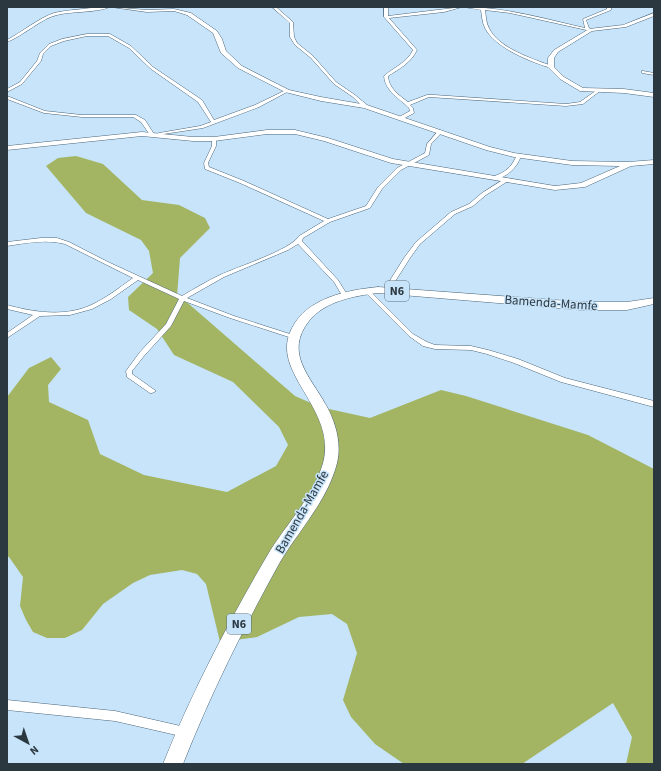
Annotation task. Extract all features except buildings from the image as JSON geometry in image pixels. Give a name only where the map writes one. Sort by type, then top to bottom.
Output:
[{"type":"highway","name":"Bamenda-Mamfe","points":[[173,764],[185,732],[241,620],[282,545],[318,491],[330,464],[330,435],[327,422],[320,407],[301,377],[293,356],[294,337],[300,326],[313,312],[323,305],[345,296],[367,291],[387,290],[603,306],[628,306],[654,301]]},
{"type":"street","points":[[7,41],[55,14],[108,7]]},
{"type":"street","points":[[113,7],[147,11],[174,10],[188,14],[205,24],[214,32],[219,39],[223,52],[240,67],[287,91],[321,99],[365,106],[441,131],[488,149],[519,156],[572,163],[630,164],[654,162]]},
{"type":"street","points":[[274,7],[292,22],[292,37],[296,44],[312,57],[335,83],[354,96],[365,106]]},
{"type":"street","points":[[386,7],[386,17],[416,50],[408,60],[386,76],[386,79],[395,94],[411,108],[412,112],[401,118]]},
{"type":"street","points":[[386,17],[444,11],[460,7]]},
{"type":"street","points":[[468,7],[510,12],[589,29],[624,26],[654,14]]},
{"type":"street","points":[[589,29],[584,20],[608,10],[610,7]]},
{"type":"street","points":[[483,9],[488,30],[496,39],[518,53],[551,67],[562,78],[579,89],[624,91],[654,95]]},
{"type":"street","points":[[551,67],[551,58],[556,51],[589,29]]},
{"type":"street","points":[[7,91],[21,83],[39,61],[41,54],[50,44],[87,35],[109,35],[130,47],[152,68],[182,87],[200,101],[213,122]]},
{"type":"street","points":[[643,72],[654,74]]},
{"type":"street","points":[[7,148],[155,134],[201,127],[257,106],[287,91]]},
{"type":"street","points":[[408,104],[428,96],[566,104],[581,103],[598,91]]},
{"type":"street","points":[[7,97],[44,112],[82,116],[134,116],[143,121],[155,134],[193,139],[214,139],[267,132],[295,132],[326,139],[391,161],[549,188],[570,187],[596,180],[630,164]]},
{"type":"street","points":[[152,391],[129,375],[129,371],[142,354],[169,325],[182,298],[222,276],[286,249],[299,241],[301,237],[328,220],[368,207],[380,188],[406,164],[428,154],[428,144],[441,131]]},
{"type":"street","points":[[214,139],[214,146],[206,163],[207,168],[328,220]]},
{"type":"street","points":[[494,178],[510,170],[516,164],[519,156]]},
{"type":"street","points":[[387,290],[407,258],[423,239],[453,213],[471,205],[484,194],[506,180]]},
{"type":"street","points":[[7,244],[41,240],[57,240],[68,243],[137,278],[182,298],[232,317],[294,337]]},
{"type":"street","points":[[299,241],[332,276],[345,296]]},
{"type":"street","points":[[7,307],[30,313],[72,313],[90,308],[137,278]]},
{"type":"street","points":[[367,291],[411,335],[425,344],[435,347],[471,348],[488,352],[516,360],[563,380],[588,388],[654,404]]},
{"type":"street","points":[[7,336],[40,313]]},
{"type":"street","points":[[7,705],[115,716],[185,732]]},
{"type":"green space","points":[[76,156],[103,164],[142,200],[179,205],[205,218],[210,228],[180,258],[177,296],[182,298],[295,396],[320,407],[370,418],[441,390],[466,396],[588,435],[654,469],[654,764],[626,764],[632,737],[613,703],[522,764],[404,764],[375,744],[351,717],[343,700],[357,653],[347,624],[332,614],[299,617],[257,637],[220,642],[206,584],[197,574],[182,570],[150,575],[133,583],[103,604],[82,630],[65,638],[47,638],[33,632],[20,606],[23,577],[7,556],[7,397],[29,368],[51,357],[61,369],[48,385],[49,402],[88,420],[100,454],[144,475],[227,492],[276,466],[288,445],[279,427],[233,382],[174,355],[157,329],[129,310],[128,297],[153,273],[149,251],[141,240],[86,213],[46,166],[58,158]]}]
